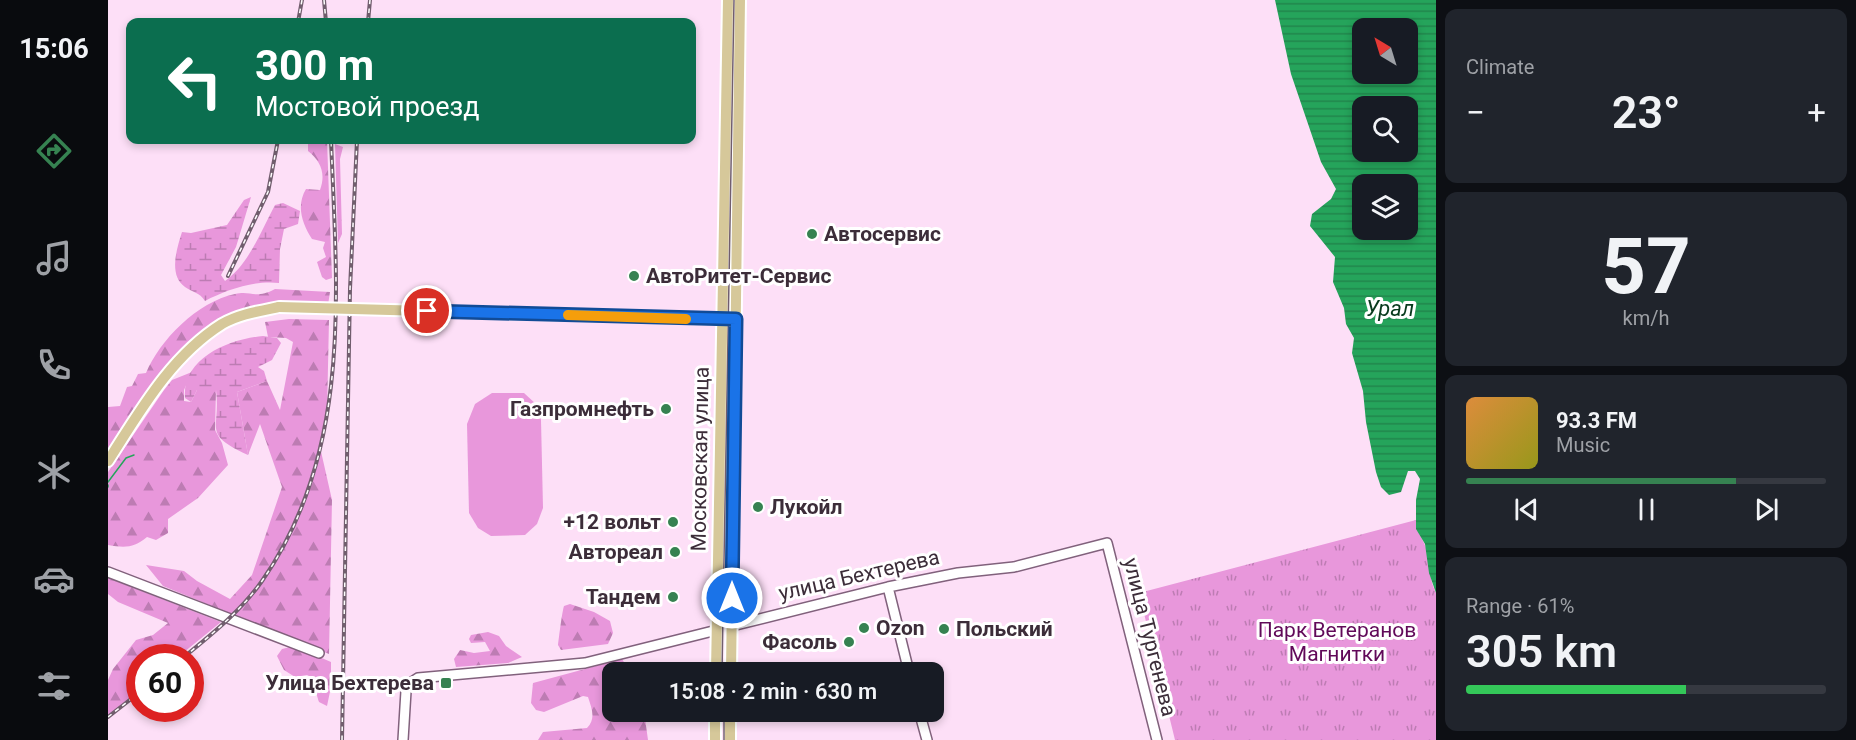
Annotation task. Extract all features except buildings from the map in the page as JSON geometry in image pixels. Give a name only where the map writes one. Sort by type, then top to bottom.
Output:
[{"type":"main road","name":"Московская улица","points":[[716,662],[728,0]]},
{"type":"main road","name":"Московская улица","points":[[731,662],[740,0]]},
{"type":"main road","points":[[108,461],[159,385],[187,350],[224,324],[250,313],[279,307],[736,319]]},
{"type":"main road","name":"улица Бехтерева","points":[[717,630],[732,626]]},
{"type":"main road","points":[[715,722],[715,740]]},
{"type":"main road","points":[[730,722],[730,740]]},
{"type":"street","name":"улица Бехтерева","points":[[732,626],[888,587],[957,573],[1014,567],[1107,543]]},
{"type":"street","name":"улица Тургенева","points":[[1107,543],[1157,740]]},
{"type":"street","points":[[108,572],[319,653]]},
{"type":"street","points":[[888,587],[907,662]]},
{"type":"street","name":"улица Бехтерева","points":[[403,740],[405,695],[409,684],[425,676],[585,663],[717,630]]},
{"type":"street","points":[[922,722],[927,740]]},
{"type":"green space","points":[[308,144],[327,144],[332,278],[326,280],[322,277],[317,262],[326,257],[323,248],[325,242],[312,239],[305,227],[301,208],[306,189],[320,190],[322,184],[321,168],[308,151]]},
{"type":"green space","points":[[335,144],[343,147],[340,159],[342,234],[338,243]]},
{"type":"green space","points":[[251,197],[236,247],[221,275],[225,281],[241,266],[275,205],[283,203],[300,211],[298,224],[284,229],[280,249],[279,283],[260,283],[241,287],[205,301],[185,287],[177,276],[175,261],[182,232],[191,233],[227,225],[244,200]]},
{"type":"green space","points":[[275,289],[330,292],[328,305],[282,304],[213,324],[200,333],[162,372],[108,452],[108,407],[120,406],[127,387],[132,386],[138,374],[146,373],[160,348],[182,324],[207,305],[221,298],[241,293],[262,294]]},
{"type":"green space","points":[[289,319],[329,320],[327,413],[320,447],[332,500],[329,654],[163,586],[146,565],[184,571],[230,599],[252,575],[282,487],[260,424],[248,455],[237,392],[267,381],[280,410],[293,342],[286,338],[268,337],[265,322]]},
{"type":"green space","points":[[263,336],[277,338],[281,343],[272,360],[258,367],[264,371],[267,381],[237,392],[248,455],[224,441],[216,430],[216,390],[197,390],[191,402],[185,398],[186,384],[191,372],[210,353],[236,341]]},
{"type":"green space","points":[[192,372],[184,390],[184,401],[191,402],[197,390],[216,389],[215,430],[222,443],[228,465],[198,498],[168,519],[168,533],[156,540],[147,537],[129,546],[108,545],[108,472],[172,380]]},
{"type":"green space","points":[[492,393],[524,393],[537,405],[541,420],[543,508],[537,524],[525,535],[491,536],[478,528],[469,513],[467,424],[475,404]]},
{"type":"green space","name":"Парк Ветеранов Магнитки","points":[[1416,520],[1417,529],[1427,551],[1436,593],[1436,740],[1175,740],[1139,593]]},
{"type":"green space","points":[[108,578],[221,622],[194,644],[133,644],[136,640],[153,635],[168,623],[118,602],[108,594]]},
{"type":"green space","points":[[570,604],[594,612],[610,621],[613,633],[608,644],[561,650],[558,645],[563,609],[564,606]]},
{"type":"green space","points":[[488,632],[499,636],[506,646],[522,657],[508,663],[456,667],[454,659],[460,650],[474,653],[490,651],[485,642],[471,643],[469,639],[471,635]]},
{"type":"green space","points":[[294,646],[331,662],[331,687],[327,706],[319,702],[311,677],[307,675],[295,677],[284,670],[277,656],[282,649]]},
{"type":"green space","points":[[126,653],[126,702],[108,719],[108,680],[113,669]]},
{"type":"green space","points":[[602,664],[602,722],[646,722],[648,740],[538,740],[543,732],[587,728],[592,721],[592,714],[588,697],[583,696],[544,712],[536,710],[531,703],[533,683]]},
{"type":"water","name":"Урал","points":[[1275,0],[1436,0],[1436,593],[1429,573],[1425,544],[1416,529],[1416,500],[1420,479],[1415,471],[1408,471],[1401,492],[1389,495],[1381,487],[1366,422],[1363,391],[1352,353],[1354,338],[1346,324],[1344,308],[1333,282],[1335,257],[1310,226],[1312,214],[1331,199],[1336,189],[1321,162],[1291,74]]},
{"type":"waterway","points":[[108,482],[126,458],[134,455]]},
{"type":"tram line","points":[[722,662],[734,0]]},
{"type":"tram line","points":[[724,722],[724,740]]},
{"type":"railway","points":[[299,18],[302,0]]},
{"type":"railway","points":[[324,0],[326,18]]},
{"type":"railway","points":[[368,18],[370,0]]},
{"type":"railway","points":[[228,276],[268,192],[277,144]]},
{"type":"railway","points":[[200,644],[235,612],[262,581],[291,531],[312,478],[325,424],[333,368],[336,253],[331,144]]},
{"type":"railway","points":[[342,740],[350,289],[357,144]]},
{"type":"railway","points":[[108,717],[126,703]]},
{"type":"slow traffic","points":[[568,315],[686,319]]},
{"type":"place","name":"Автосервис","points":[[812,234]]},
{"type":"place","name":"АвтоРитет-Сервис","points":[[634,276]]},
{"type":"place","name":"Газпромнефть","points":[[666,409]]},
{"type":"place","name":"Лукойл","points":[[758,507]]},
{"type":"place","name":"+12 вольт","points":[[673,522]]},
{"type":"place","name":"Автореал","points":[[675,552]]},
{"type":"place","name":"Тандем","points":[[673,597]]},
{"type":"place","name":"Ozon","points":[[864,628]]},
{"type":"place","name":"Польский","points":[[944,629]]},
{"type":"place","name":"Фасоль","points":[[849,642]]},
{"type":"place","name":"Улица Бехтерева","points":[[446,683]]},
{"type":"route","points":[[427,311],[736,319],[732,598]]}]
